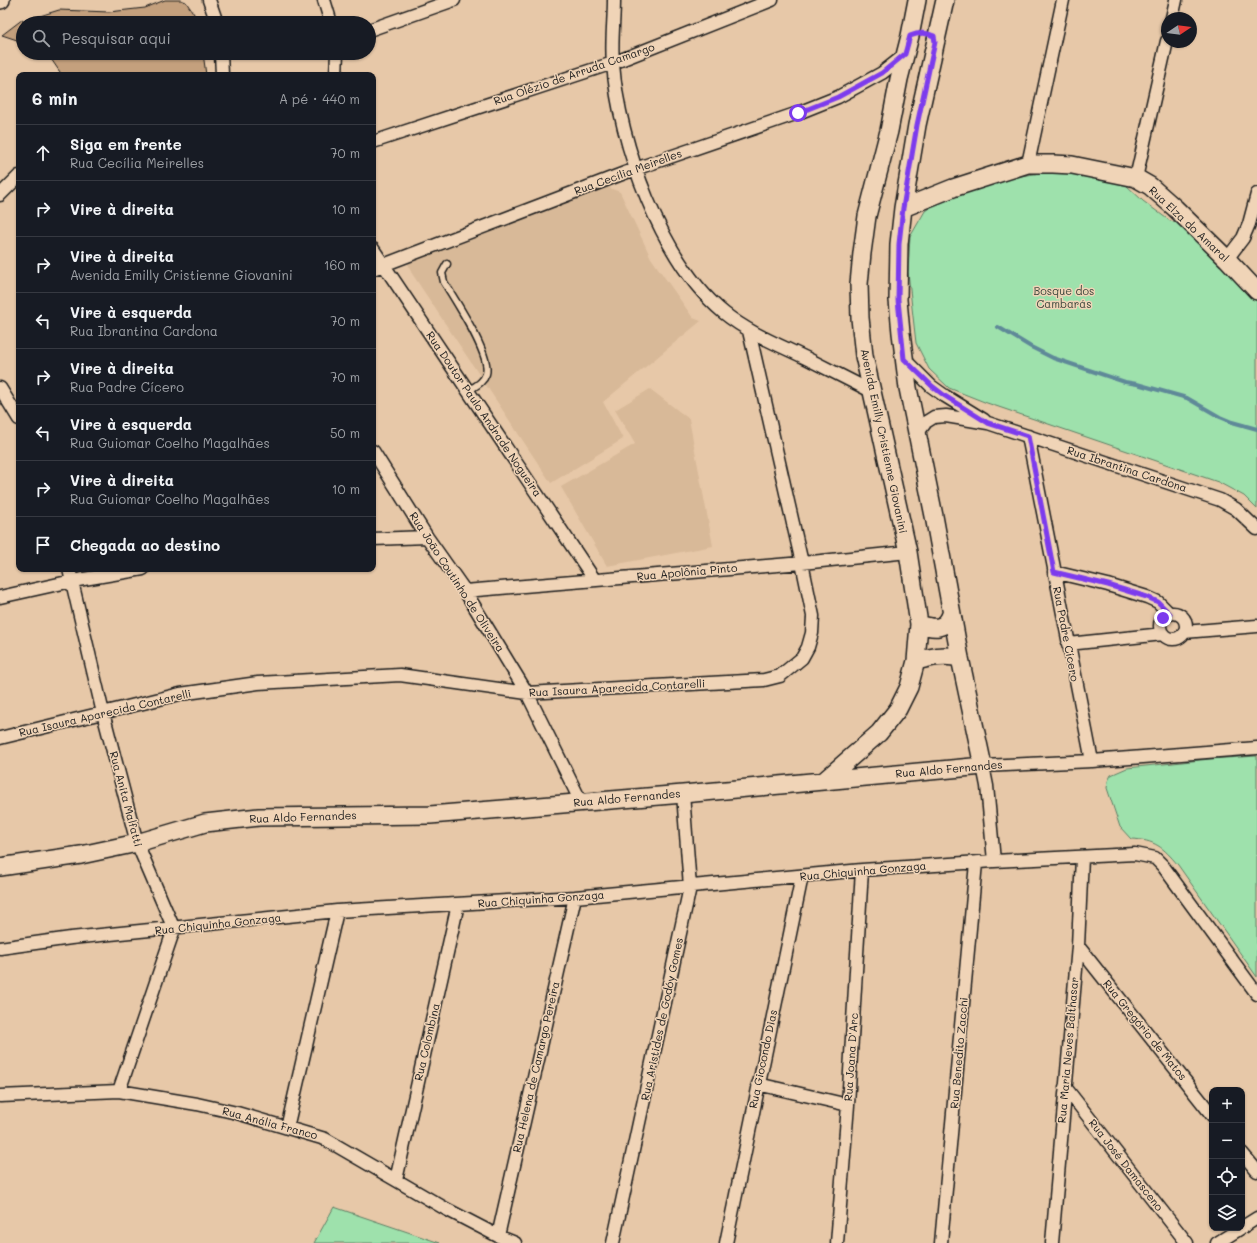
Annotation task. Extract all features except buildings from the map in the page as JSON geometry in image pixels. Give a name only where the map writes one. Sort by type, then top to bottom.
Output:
[{"type":"street","points":[[209,0],[215,16]]},
{"type":"street","points":[[324,0],[329,16]]},
{"type":"street","points":[[376,28],[454,0]]},
{"type":"street","points":[[614,0],[613,63],[620,116],[636,169],[658,222],[680,261],[710,300],[749,331],[871,391]]},
{"type":"street","name":"Rua Olézio de Arruda Camargo","points":[[376,141],[613,63],[772,0]]},
{"type":"street","points":[[1028,164],[1063,0]]},
{"type":"street","points":[[1173,12],[1176,0]]},
{"type":"street","points":[[917,2],[921,8],[938,14],[944,6]]},
{"type":"street","name":"Avenida Emilly Cristienne Giovanini","points":[[825,780],[879,733],[898,709],[909,686],[916,662],[919,624],[908,552],[864,356],[860,318],[859,284],[867,216],[889,131],[917,2]]},
{"type":"street","points":[[944,6],[917,125],[903,208],[899,244],[898,300],[908,388],[951,614],[988,786],[994,861]]},
{"type":"street","points":[[910,36],[922,32],[934,36],[935,42]]},
{"type":"street","points":[[1136,178],[1165,48]]},
{"type":"street","name":"Rua Cecília Meirelles","points":[[378,267],[636,169],[798,113],[838,97],[882,73],[905,54]]},
{"type":"street","points":[[221,60],[222,72]]},
{"type":"street","points":[[336,72],[337,60]]},
{"type":"street","points":[[882,73],[900,79]]},
{"type":"street","name":"Rua Elza do Amaral","points":[[903,208],[953,188],[1028,164],[1072,166],[1136,178],[1150,186],[1161,195],[1194,226],[1257,291]]},
{"type":"street","points":[[0,195],[16,182]]},
{"type":"street","points":[[1227,259],[1243,238],[1256,207],[1257,194]]},
{"type":"street","name":"Rua Doutor Paulo Andrade Nogueira","points":[[378,267],[468,391],[594,579]]},
{"type":"street","name":"Rua Isaura Aparecida Contarelli","points":[[0,738],[180,694],[258,683],[400,675],[527,693],[764,680],[780,676],[802,658],[808,648],[812,633],[813,616],[749,331]]},
{"type":"street","name":"Rua Ibrantina Cardona","points":[[904,359],[932,386],[945,396],[988,423]]},
{"type":"street","points":[[0,388],[16,414]]},
{"type":"street","name":"Rua Ibrantina Cardona","points":[[917,434],[926,422],[934,417],[946,416],[988,423],[1220,500],[1236,509],[1257,529]]},
{"type":"street","name":"Rua Padre Cícero","points":[[1028,436],[1092,761]]},
{"type":"street","name":"Rua João Coutinho de Oliveira","points":[[376,456],[427,537],[465,591],[527,693],[581,802]]},
{"type":"street","points":[[376,539],[427,537]]},
{"type":"street","name":"Rua Apolônia Pinto","points":[[465,591],[594,579],[802,563],[908,552]]},
{"type":"street","name":"Rua Anita Malfatti","points":[[70,572],[103,713],[137,843],[174,929]]},
{"type":"street","points":[[0,597],[72,581],[125,572]]},
{"type":"street","points":[[1054,572],[1108,585],[1147,597],[1158,602],[1170,614]]},
{"type":"street","points":[[919,624],[927,627],[942,626],[948,622],[951,614]]},
{"type":"street","points":[[1170,614],[1178,614],[1184,620],[1186,628],[1184,632],[1178,638],[1174,639],[1166,637],[1160,630],[1163,618],[1170,614]]},
{"type":"street","points":[[1184,632],[1257,626]]},
{"type":"street","points":[[1068,644],[1163,634]]},
{"type":"street","points":[[916,662],[937,656],[960,658]]},
{"type":"street","name":"Rua Aldo Fernandes","points":[[0,867],[81,855],[137,843],[205,823],[259,817],[430,814],[683,794],[983,766],[1092,761],[1257,748]]},
{"type":"street","name":"Rua Aristides de Godóy Gomes","points":[[613,1243],[690,886],[683,794]]},
{"type":"street","name":"Rua Chiquinha Gonzaga","points":[[0,948],[71,938],[174,929],[337,911],[574,897],[862,870],[994,861],[1136,854],[1155,858],[1163,866],[1257,994]]},
{"type":"street","name":"Rua Maria Neves Balthasar","points":[[1052,1243],[1078,946],[1082,857]]},
{"type":"street","name":"Rua Benedito Zacchi","points":[[942,1243],[976,863]]},
{"type":"street","name":"Rua Joana D'Arc","points":[[837,1243],[848,1105],[862,870]]},
{"type":"street","name":"Rua Giocondo Dias","points":[[726,1243],[802,876]]},
{"type":"street","name":"Rua Helena de Camargo Pereira","points":[[498,1236],[574,897]]},
{"type":"street","name":"Rua Colombina","points":[[396,1180],[458,904]]},
{"type":"street","points":[[286,1128],[337,911]]},
{"type":"street","points":[[119,1091],[174,929]]},
{"type":"street","name":"Rua Gregório de Matos","points":[[1078,946],[1209,1111]]},
{"type":"street","points":[[758,1084],[848,1105]]},
{"type":"street","name":"Rua José Damasceno","points":[[1065,1087],[1187,1243]]},
{"type":"street","name":"Rua Anália Franco","points":[[0,1096],[119,1091],[197,1104],[325,1139],[446,1209],[498,1236],[515,1243]]},
{"type":"street","points":[[1245,1157],[1257,1172]]},
{"type":"street","points":[[1217,1243],[1257,1218]]},
{"type":"lane","points":[[447,264],[442,273],[444,282],[479,342],[486,361],[486,376],[482,382],[468,391]]},
{"type":"shaded area","points":[[607,187],[620,192],[651,258],[693,318],[701,321],[603,402],[623,439],[551,483],[411,272],[407,260],[591,188]]},
{"type":"shaded area","points":[[650,389],[689,419],[713,546],[607,566],[561,487],[635,444],[615,410]]},
{"type":"green space","name":"Bosque dos Cambarás","points":[[1049,172],[1083,172],[1125,184],[1143,201],[1170,221],[1179,223],[1249,295],[1257,301],[1257,509],[1244,496],[1218,482],[987,403],[949,388],[929,369],[916,343],[908,272],[910,237],[925,211],[938,202],[1013,177]]},
{"type":"green space","points":[[1257,756],[1257,977],[1173,859],[1163,849],[1152,843],[1131,839],[1120,827],[1107,788],[1111,775],[1127,768],[1210,759]]},
{"type":"green space","points":[[334,1207],[440,1243],[314,1243]]},
{"type":"waterway","points":[[998,327],[1031,347],[1053,358],[1125,382],[1187,398],[1220,417],[1257,429]]},
{"type":"route","points":[[798,113],[838,97],[882,73],[905,54],[910,36],[922,32],[934,36],[935,42],[917,125],[903,208],[899,244],[898,300],[904,359],[921,377],[945,396],[988,423],[1028,436],[1054,572],[1108,585],[1147,597],[1158,602],[1170,614],[1163,618]]}]
